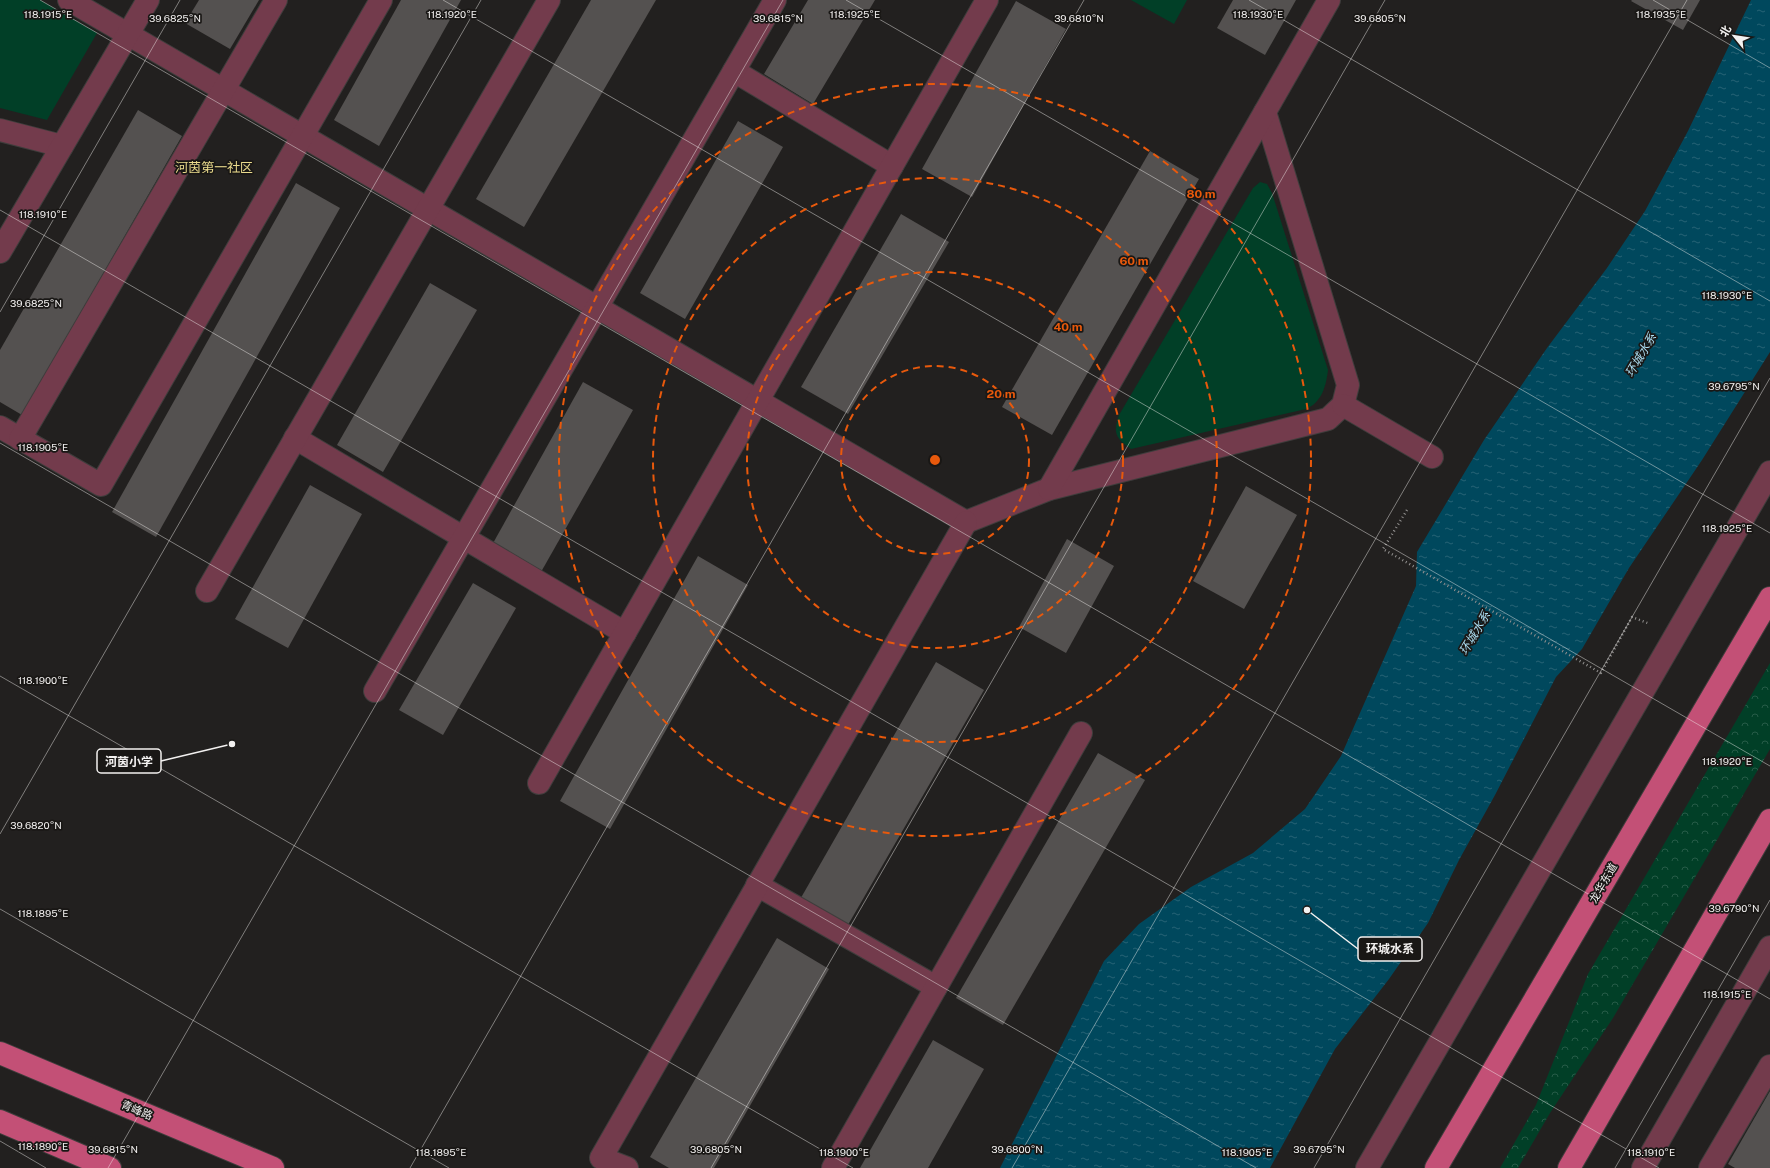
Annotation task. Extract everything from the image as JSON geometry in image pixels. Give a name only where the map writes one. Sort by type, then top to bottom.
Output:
[{"type":"main road","name":"龙华东道","points":[[1436,1168],[1770,598]]},
{"type":"main road","points":[[1569,1168],[1770,820]]},
{"type":"main road","name":"青峰路","points":[[0,1053],[273,1168]]},
{"type":"main road","points":[[0,1121],[110,1168]]},
{"type":"street","points":[[69,0],[966,522]]},
{"type":"street","points":[[0,252],[148,0]]},
{"type":"street","points":[[20,439],[276,0]]},
{"type":"street","points":[[0,427],[100,486],[381,0]]},
{"type":"street","points":[[207,591],[549,0]]},
{"type":"street","points":[[375,691],[775,0]]},
{"type":"street","points":[[539,783],[987,0]]},
{"type":"street","points":[[1049,490],[1329,0]]},
{"type":"street","points":[[734,71],[892,166]]},
{"type":"street","points":[[627,1168],[601,1158],[966,522],[1049,490],[1328,420],[1343,405],[1348,385],[1265,112]]},
{"type":"street","points":[[0,130],[62,146]]},
{"type":"street","points":[[1343,405],[1432,457]]},
{"type":"street","points":[[295,438],[625,633]]},
{"type":"street","points":[[1367,1168],[1770,472]]},
{"type":"street","points":[[833,1168],[1081,733]]},
{"type":"street","points":[[757,885],[936,987]]},
{"type":"street","points":[[1648,1167],[1770,947]]},
{"type":"street","points":[[1710,1168],[1770,1066]]},
{"type":"path","points":[[1407,510],[1383,549],[1601,673],[1624,632]]},
{"type":"green space","points":[[0,0],[40,0],[97,33],[47,120],[0,108]]},
{"type":"green space","points":[[1131,0],[1187,0],[1174,24]]},
{"type":"green space","points":[[1260,182],[1267,184],[1272,193],[1328,370],[1322,393],[1316,402],[1306,409],[1131,449],[1122,442],[1117,435],[1116,426],[1119,415],[1253,188]]},
{"type":"green space","points":[[1770,663],[1770,749],[1613,1018],[1550,1113],[1518,1168],[1500,1168],[1536,1105],[1588,974]]},
{"type":"water","points":[[1751,0],[1770,0],[1770,352],[1702,460],[1629,568],[1582,649],[1556,677],[1495,795],[1459,860],[1428,923],[1389,979],[1335,1049],[1270,1168],[1000,1168],[1104,961],[1139,924],[1191,887],[1253,853],[1305,809],[1341,756],[1416,586],[1417,552],[1484,440],[1547,348],[1607,268],[1645,211],[1688,131]]},
{"type":"building","points":[[199,0],[259,0],[230,49],[185,23]]},
{"type":"building","points":[[401,0],[461,0],[379,146],[334,120]]},
{"type":"building","points":[[591,0],[656,0],[524,227],[476,199]]},
{"type":"building","points":[[808,0],[875,0],[813,104],[764,74]]},
{"type":"building","points":[[1233,0],[1296,0],[1265,55],[1217,28]]},
{"type":"building","points":[[1700,0],[1683,30],[1631,1]]},
{"type":"building","points":[[1016,1],[1066,29],[972,197],[922,169]]},
{"type":"building","points":[[138,110],[182,136],[22,415],[0,402],[0,350]]},
{"type":"building","points":[[738,121],[783,147],[685,319],[640,293]]},
{"type":"building","points":[[1150,151],[1199,179],[1052,435],[1002,407]]},
{"type":"building","points":[[296,183],[340,208],[156,537],[112,512]]},
{"type":"building","points":[[901,214],[949,242],[848,414],[801,387]]},
{"type":"building","points":[[430,283],[477,310],[383,472],[337,445]]},
{"type":"building","points":[[583,382],[633,410],[541,572],[492,545]]},
{"type":"building","points":[[310,485],[362,514],[288,648],[235,619]]},
{"type":"building","points":[[1246,486],[1297,515],[1244,609],[1193,581]]},
{"type":"building","points":[[1067,539],[1114,566],[1066,653],[1019,627]]},
{"type":"building","points":[[698,556],[748,585],[610,829],[560,801]]},
{"type":"building","points":[[473,583],[516,608],[443,735],[399,710]]},
{"type":"building","points":[[936,662],[984,690],[845,930],[798,903]]},
{"type":"building","points":[[1098,753],[1145,780],[1003,1025],[956,998]]},
{"type":"building","points":[[777,938],[829,969],[714,1168],[669,1168],[650,1157]]},
{"type":"building","points":[[933,1040],[984,1069],[928,1168],[860,1168]]},
{"type":"building","points":[[1770,1091],[1770,1168],[1735,1168],[1728,1164]]},
{"type":"place","name":"河茵小学","points":[[232,744]]},
{"type":"place","name":"环城水系","points":[[1307,910]]},
{"type":"district","name":"河茵第一社区","points":[[214,167]]}]
